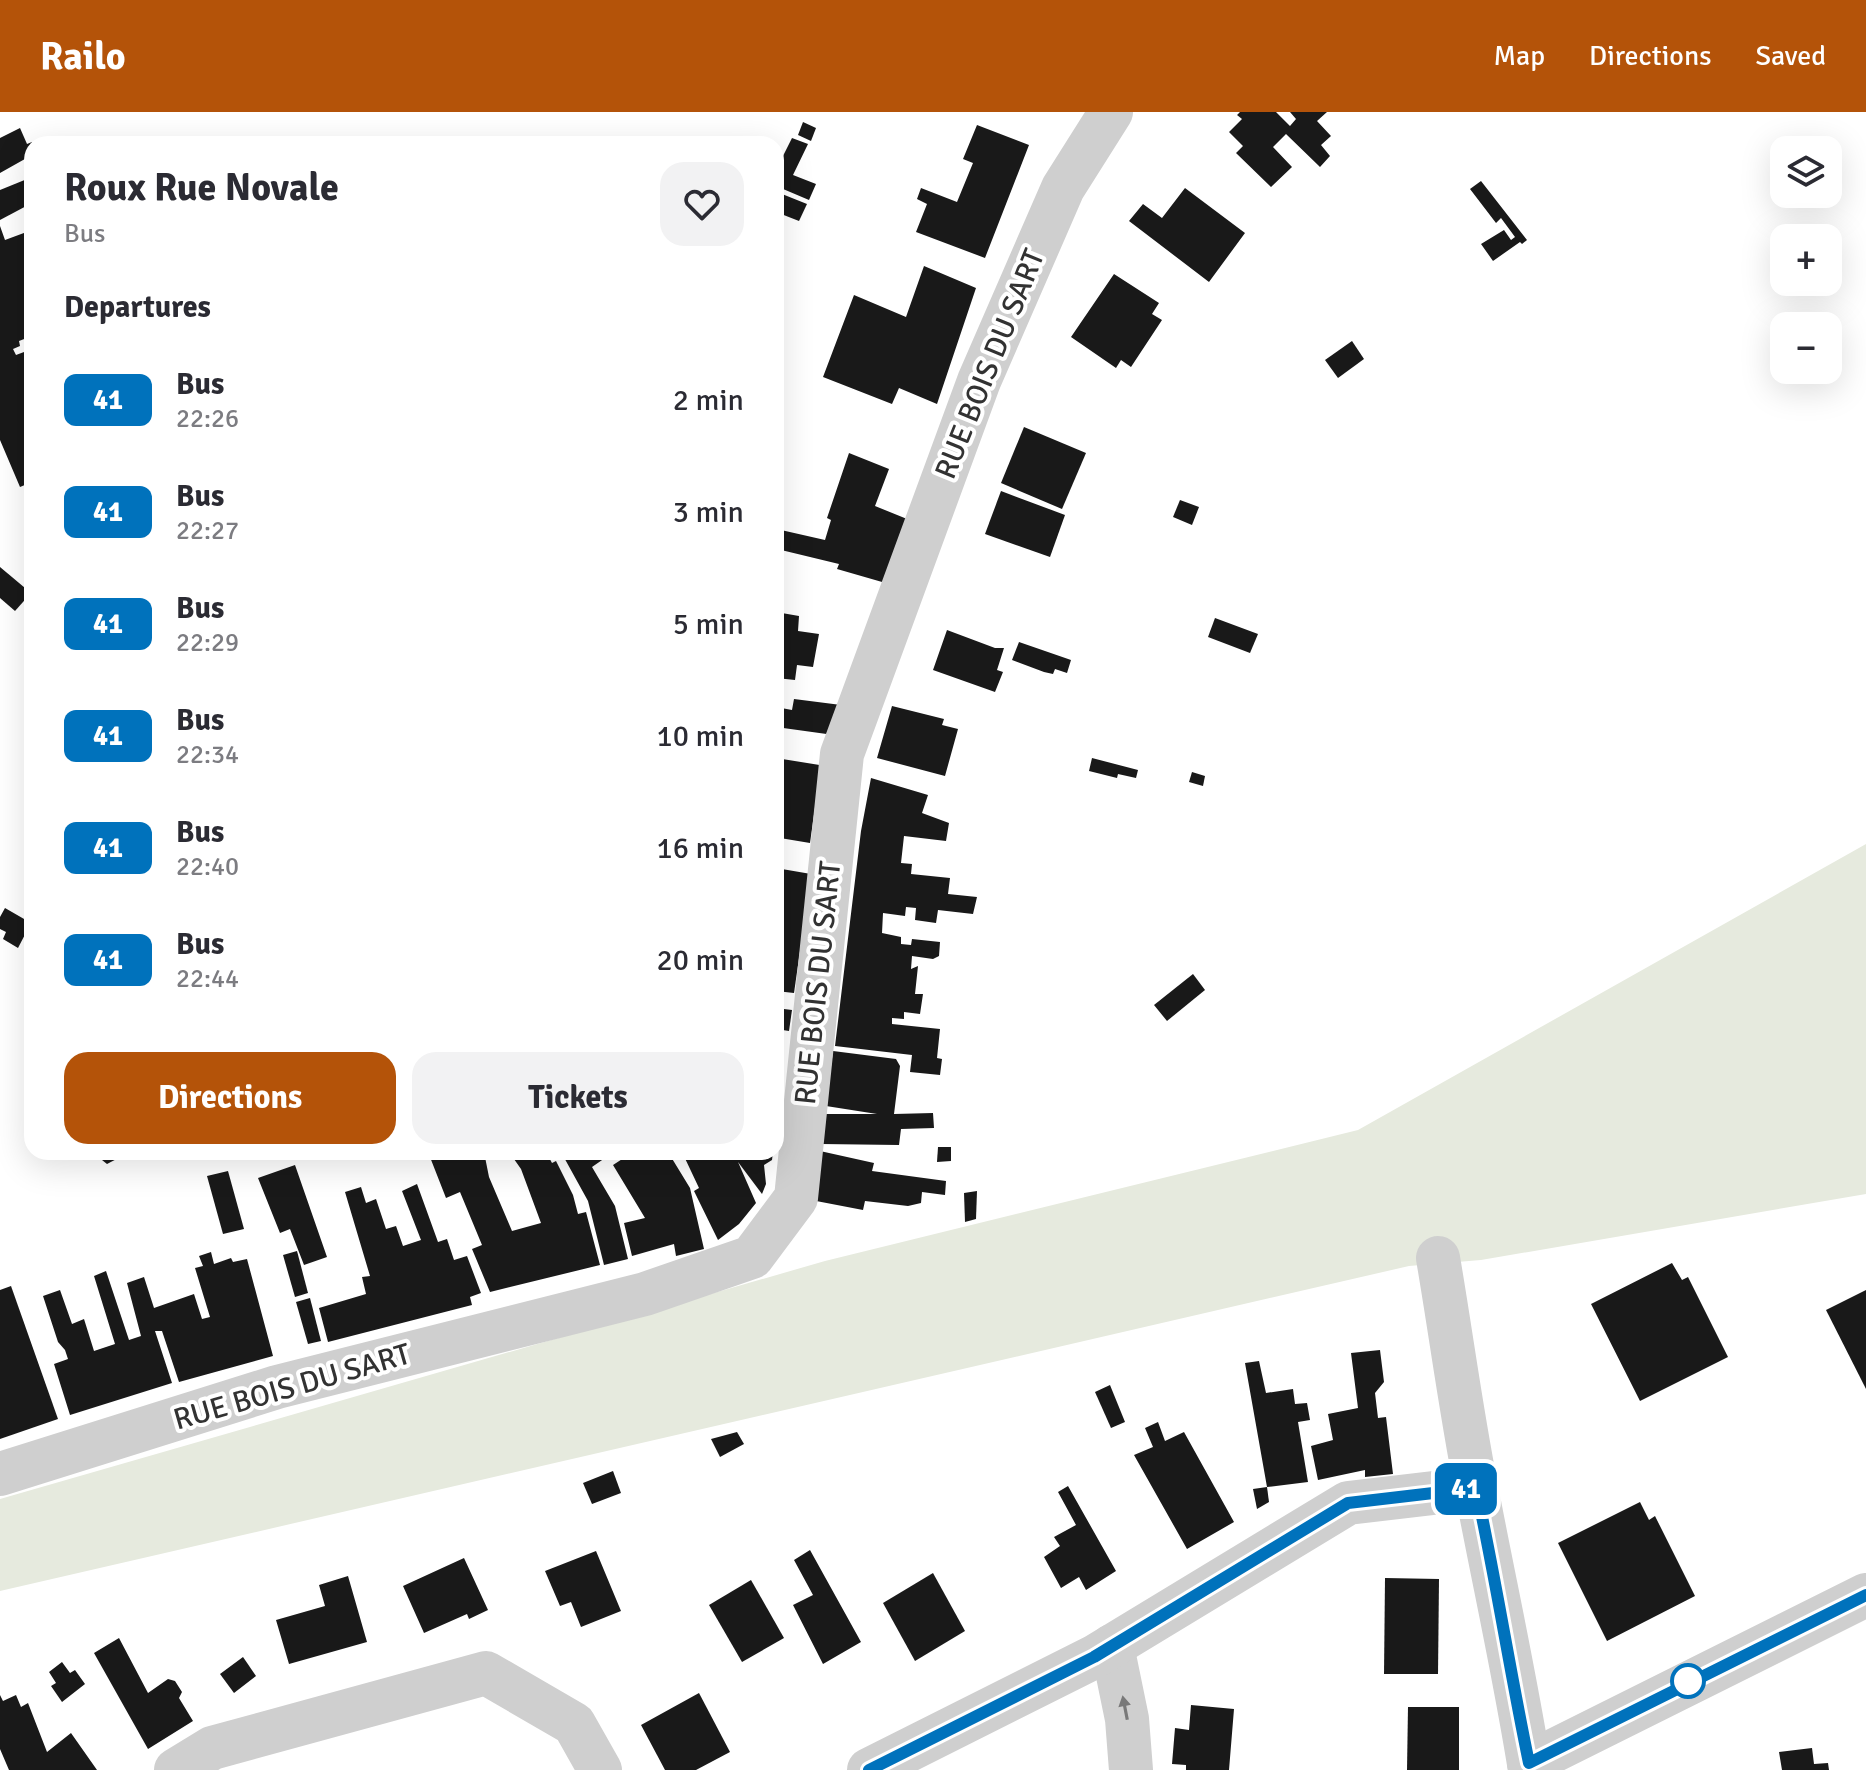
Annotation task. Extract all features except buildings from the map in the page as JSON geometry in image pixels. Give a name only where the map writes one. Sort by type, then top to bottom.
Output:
[{"type":"street","name":"RUE BOIS DU SART","points":[[0,1474],[277,1387],[645,1294],[752,1257],[796,1198],[842,754],[979,381],[1063,188],[1111,112]]},
{"type":"street","points":[[1438,1258],[1476,1488],[1496,1579],[1529,1767],[1866,1595]]},
{"type":"street","points":[[869,1770],[1112,1646],[1348,1503],[1476,1488]]},
{"type":"street","points":[[1112,1646],[1127,1719],[1131,1770]]},
{"type":"street","points":[[176,1770],[212,1748],[486,1673],[574,1724],[600,1770]]},
{"type":"shaded area","points":[[1866,844],[1866,1194],[1481,1260],[1409,1266],[0,1591],[0,1499],[825,1261],[1358,1130]]},
{"type":"bus line","name":"41","points":[[869,1770],[1094,1657],[1348,1503],[1476,1488],[1496,1579],[1511,1677],[1529,1763],[1866,1595]]}]
